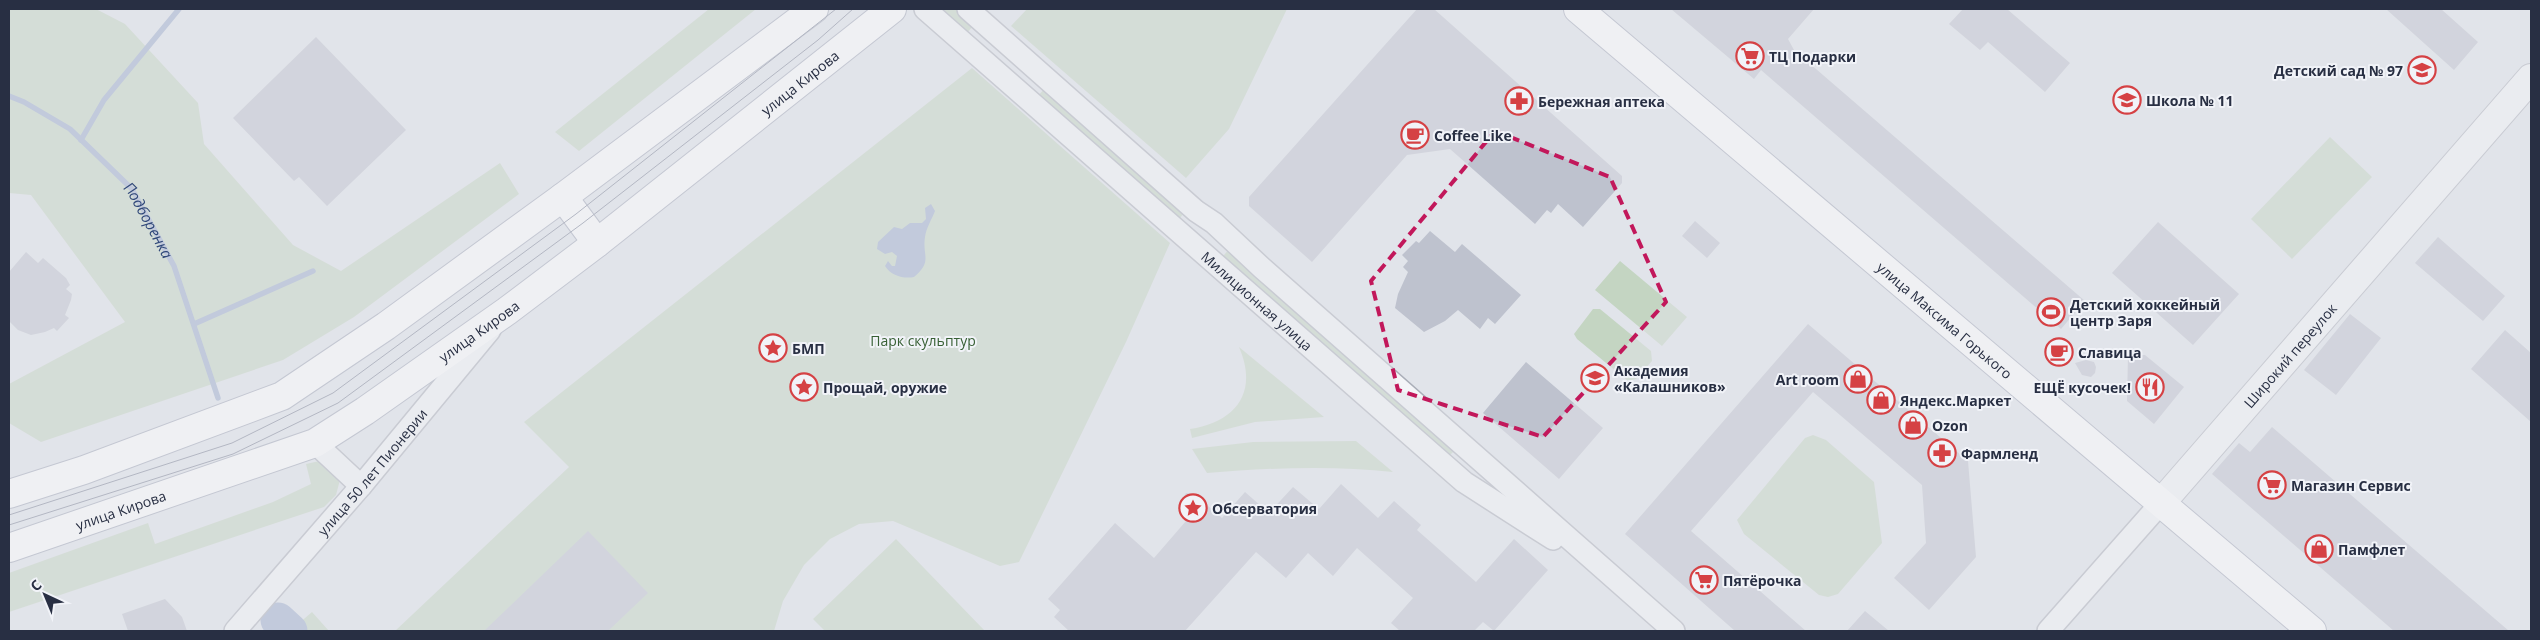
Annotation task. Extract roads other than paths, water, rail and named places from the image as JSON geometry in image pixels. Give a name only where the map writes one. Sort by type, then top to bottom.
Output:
[{"type":"main road","points":[[9,494],[84,470],[282,396],[386,326],[563,197],[814,9]]},
{"type":"main road","name":"улица Кирова","points":[[9,548],[315,443],[365,411],[507,311],[597,243],[892,9]]},
{"type":"main road","name":"улица Максима Горького","points":[[1578,9],[2312,631]]},
{"type":"main road","points":[[563,197],[597,243]]},
{"type":"street","name":"Милиционная улица","points":[[925,9],[1464,482],[1606,573]]},
{"type":"street","name":"Милиционная улица","points":[[968,9],[1196,212],[1214,222],[1269,275],[1674,631]]},
{"type":"street","name":"Широкий переулок","points":[[2048,631],[2531,78]]},
{"type":"street","name":"улица 50 лет Пионерии","points":[[235,631],[361,486],[507,311]]},
{"type":"street","points":[[315,443],[361,486]]},
{"type":"water","points":[[931,204],[935,211],[926,234],[924,244],[926,258],[923,267],[914,277],[906,278],[894,274],[885,266],[888,261],[892,266],[895,266],[897,256],[892,252],[885,254],[877,249],[878,242],[894,227],[902,229],[910,223],[922,223],[926,219],[925,208]]},
{"type":"waterway","points":[[81,140],[104,100],[179,9]]},
{"type":"waterway","name":"Подборенка","points":[[9,96],[24,102],[70,129],[132,189],[174,266],[218,398]]},
{"type":"waterway","points":[[194,324],[313,271]]},
{"type":"waterway","name":"Подборенка","points":[[278,620],[290,631]]},
{"type":"tram line","points":[[9,515],[232,443],[333,393],[576,214],[836,9]]},
{"type":"tram line","points":[[9,525],[233,454],[338,403],[583,223],[818,40],[853,9]]},
{"type":"place","name":"ТЦ Подарки","points":[[1750,56]]},
{"type":"place","name":"Детский сад № 97","points":[[2422,70]]},
{"type":"place","name":"Школа № 11","points":[[2127,100]]},
{"type":"place","name":"Бережная аптека","points":[[1519,101]]},
{"type":"place","name":"Coffee Like","points":[[1415,135]]},
{"type":"place","name":"Детский хоккейный центр Заря","points":[[2051,312]]},
{"type":"place","name":"БМП","points":[[773,348]]},
{"type":"place","name":"Славица","points":[[2059,352]]},
{"type":"place","name":"Академия «Калашников»","points":[[1595,378]]},
{"type":"place","name":"Art room","points":[[1858,379]]},
{"type":"place","name":"Прощай, оружие","points":[[804,387]]},
{"type":"place","name":"ЕЩЁ кусочек!","points":[[2150,387]]},
{"type":"place","name":"Яндекс.Маркет","points":[[1881,400]]},
{"type":"place","name":"Ozon","points":[[1913,425]]},
{"type":"place","name":"Фармленд","points":[[1942,453]]},
{"type":"place","name":"Магазин Сервис","points":[[2272,485]]},
{"type":"place","name":"Обсерватория","points":[[1193,508]]},
{"type":"place","name":"Памфлет","points":[[2319,549]]},
{"type":"place","name":"Пятёрочка","points":[[1704,580]]},
{"type":"park label","name":"Парк скульптур","points":[[923,340]]}]
